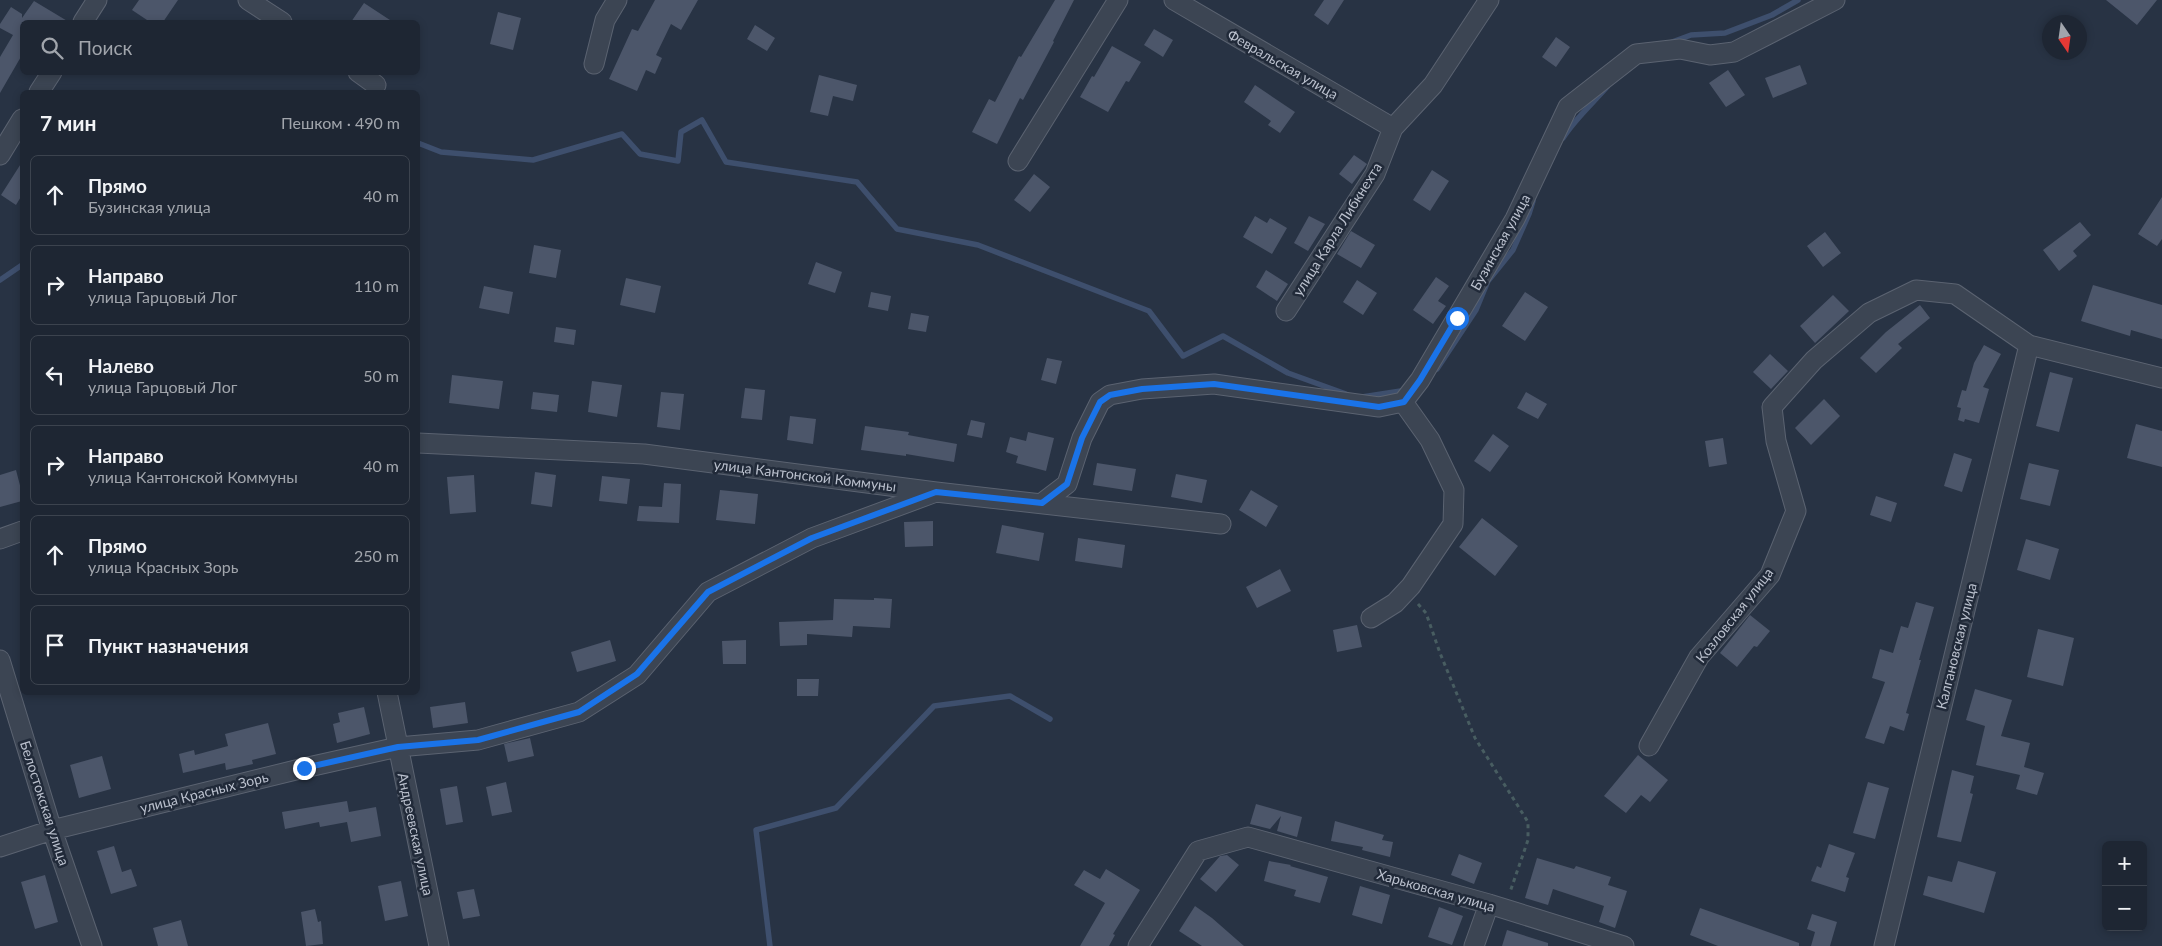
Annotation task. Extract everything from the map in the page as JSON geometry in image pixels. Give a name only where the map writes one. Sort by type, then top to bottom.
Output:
[{"type":"street","points":[[84,20],[97,0]]},
{"type":"street","points":[[248,0],[279,20]]},
{"type":"street","points":[[594,64],[605,20],[617,0]]},
{"type":"street","points":[[1018,161],[1118,0]]},
{"type":"street","name":"Февральская улица","points":[[1174,0],[1393,128]]},
{"type":"street","name":"улица Карла Либкнехта","points":[[1286,311],[1375,174],[1393,128],[1433,85],[1489,0]]},
{"type":"street","name":"Бузинская улица","points":[[1404,402],[1420,380],[1515,219],[1568,107],[1636,54],[1680,49],[1710,55],[1734,52],[1835,0]]},
{"type":"street","points":[[40,90],[50,75]]},
{"type":"street","points":[[362,75],[376,85]]},
{"type":"street","points":[[0,155],[20,122]]},
{"type":"street","name":"Козловская улица","points":[[1649,746],[1699,657],[1770,575],[1796,511],[1776,441],[1772,407],[1814,360],[1869,313],[1916,290],[1955,294],[2029,345]]},
{"type":"street","points":[[2029,345],[2162,378]]},
{"type":"street","name":"Калгановская улица","points":[[1884,946],[2029,345]]},
{"type":"street","points":[[1042,503],[1067,484],[1082,438],[1100,402],[1110,395],[1142,389],[1214,384],[1379,407],[1404,402],[1430,440],[1454,490],[1453,524],[1411,586],[1395,603],[1371,618]]},
{"type":"street","name":"улица Кантонской Коммуны","points":[[420,443],[644,454],[936,492],[1221,524]]},
{"type":"street","name":"улица Красных Зорь","points":[[0,847],[52,830],[398,747],[478,740],[579,712],[637,674],[708,592],[812,538],[936,492]]},
{"type":"street","points":[[0,539],[20,532]]},
{"type":"street","name":"Белостокская улица","points":[[0,660],[52,830],[92,946]]},
{"type":"street","name":"Андреевская улица","points":[[388,695],[439,946]]},
{"type":"street","name":"Харьковская улица","points":[[1138,946],[1198,851],[1248,837],[1489,904],[1624,946]]},
{"type":"street","points":[[1474,946],[1489,904]]},
{"type":"path","points":[[1426,613],[1440,653],[1475,738],[1528,822],[1528,840],[1508,897],[1489,904]]},
{"type":"building","points":[[139,0],[178,0],[164,20],[147,20],[132,10]]},
{"type":"building","points":[[655,0],[698,0],[681,30],[671,24],[656,55],[662,58],[655,74],[646,70],[637,91],[609,79],[632,29],[638,31]]},
{"type":"building","points":[[1055,0],[1074,0],[1023,100],[1020,98],[997,144],[972,132],[989,99],[995,102],[1019,56],[1021,57]]},
{"type":"building","points":[[1324,0],[1344,0],[1328,25],[1314,15]]},
{"type":"building","points":[[2106,0],[2157,0],[2137,25]]},
{"type":"building","points":[[34,1],[66,20],[20,20],[20,58],[0,93],[0,57],[13,35],[0,28],[0,24],[11,7],[22,14],[22,18]]},
{"type":"building","points":[[364,3],[390,20],[352,20]]},
{"type":"building","points":[[498,12],[521,18],[513,50],[490,44]]},
{"type":"building","points":[[755,25],[775,38],[767,51],[747,39]]},
{"type":"building","points":[[1154,29],[1173,40],[1163,57],[1144,45]]},
{"type":"building","points":[[1556,37],[1570,47],[1556,67],[1542,57]]},
{"type":"building","points":[[1112,46],[1141,62],[1129,82],[1126,81],[1108,112],[1080,97]]},
{"type":"building","points":[[1800,65],[1807,84],[1773,98],[1765,78]]},
{"type":"building","points":[[1728,70],[1745,95],[1726,107],[1709,83]]},
{"type":"building","points":[[819,75],[857,85],[853,101],[833,96],[828,116],[810,112]]},
{"type":"building","points":[[1255,85],[1295,112],[1280,133],[1268,125],[1271,121],[1244,102]]},
{"type":"building","points":[[1354,155],[1367,164],[1352,184],[1339,174]]},
{"type":"building","points":[[20,165],[20,198],[16,205],[1,195]]},
{"type":"building","points":[[1432,170],[1449,181],[1430,211],[1413,200]]},
{"type":"building","points":[[1034,174],[1050,187],[1030,212],[1014,200]]},
{"type":"building","points":[[2162,197],[2162,239],[2157,246],[2138,234]]},
{"type":"building","points":[[1255,216],[1267,223],[1270,218],[1287,228],[1272,254],[1243,237]]},
{"type":"building","points":[[1309,216],[1325,224],[1308,251],[1294,243]]},
{"type":"building","points":[[2080,222],[2091,235],[2073,251],[2077,256],[2059,271],[2043,250]]},
{"type":"building","points":[[1351,231],[1375,245],[1361,268],[1337,254]]},
{"type":"building","points":[[1825,232],[1841,253],[1823,267],[1807,246]]},
{"type":"building","points":[[534,245],[561,250],[556,278],[529,273]]},
{"type":"building","points":[[816,262],[842,272],[835,293],[808,284]]},
{"type":"building","points":[[1266,270],[1288,284],[1277,301],[1256,287]]},
{"type":"building","points":[[1436,277],[1449,286],[1438,301],[1446,306],[1433,324],[1413,310]]},
{"type":"building","points":[[626,278],[661,286],[655,313],[620,305]]},
{"type":"building","points":[[1357,280],[1377,293],[1363,315],[1343,302]]},
{"type":"building","points":[[2093,285],[2162,305],[2162,339],[2131,330],[2130,336],[2081,321]]},
{"type":"building","points":[[484,286],[513,292],[509,314],[479,308]]},
{"type":"building","points":[[871,292],[891,296],[888,311],[868,307]]},
{"type":"building","points":[[1525,292],[1548,307],[1525,341],[1502,326]]},
{"type":"building","points":[[1833,295],[1849,311],[1815,343],[1800,326]]},
{"type":"building","points":[[1920,305],[1930,318],[1898,344],[1902,348],[1876,373],[1860,358],[1886,332]]},
{"type":"building","points":[[911,313],[929,316],[926,332],[908,329]]},
{"type":"building","points":[[556,327],[576,330],[574,345],[554,342]]},
{"type":"building","points":[[1984,345],[2001,354],[1983,387],[1989,389],[1979,423],[1965,419],[1964,422],[1958,420],[1961,408],[1957,407],[1962,390],[1966,391],[1974,363]]},
{"type":"building","points":[[1770,354],[1788,371],[1771,389],[1753,372]]},
{"type":"building","points":[[1047,358],[1062,361],[1056,384],[1041,380]]},
{"type":"building","points":[[2050,372],[2073,378],[2059,432],[2036,426]]},
{"type":"building","points":[[452,375],[503,381],[499,409],[449,403]]},
{"type":"building","points":[[592,381],[622,385],[617,417],[588,412]]},
{"type":"building","points":[[745,388],[765,390],[762,420],[741,418]]},
{"type":"building","points":[[533,392],[559,395],[557,412],[531,409]]},
{"type":"building","points":[[661,392],[684,394],[680,430],[657,427]]},
{"type":"building","points":[[1526,392],[1547,404],[1538,419],[1517,408]]},
{"type":"building","points":[[1824,399],[1840,416],[1811,445],[1795,428]]},
{"type":"building","points":[[790,416],[816,419],[813,444],[787,440]]},
{"type":"building","points":[[971,420],[985,423],[982,438],[967,435]]},
{"type":"building","points":[[2136,424],[2162,431],[2162,467],[2127,458]]},
{"type":"building","points":[[865,426],[909,432],[908,435],[957,444],[954,462],[906,454],[906,456],[861,450]]},
{"type":"building","points":[[1028,432],[1054,438],[1046,471],[1016,463],[1018,456],[1006,452],[1010,437],[1026,441]]},
{"type":"building","points":[[1493,434],[1509,446],[1490,472],[1474,461]]},
{"type":"building","points":[[1723,438],[1727,464],[1709,467],[1705,441]]},
{"type":"building","points":[[1954,453],[1972,459],[1962,492],[1944,486]]},
{"type":"building","points":[[1097,463],[1136,469],[1132,491],[1093,485]]},
{"type":"building","points":[[2029,463],[2059,470],[2050,506],[2020,499]]},
{"type":"building","points":[[16,470],[20,485],[20,502],[0,507],[0,475]]},
{"type":"building","points":[[535,472],[556,475],[552,507],[531,504]]},
{"type":"building","points":[[1176,474],[1207,480],[1202,503],[1171,497]]},
{"type":"building","points":[[474,475],[476,512],[450,514],[447,477]]},
{"type":"building","points":[[602,476],[630,479],[627,504],[599,501]]},
{"type":"building","points":[[664,483],[681,484],[679,523],[637,521],[639,506],[662,507]]},
{"type":"building","points":[[720,490],[758,494],[755,524],[716,520]]},
{"type":"building","points":[[1251,490],[1278,506],[1266,527],[1239,510]]},
{"type":"building","points":[[1876,496],[1897,503],[1891,522],[1870,515]]},
{"type":"building","points":[[1482,518],[1518,546],[1495,576],[1459,547]]},
{"type":"building","points":[[933,521],[933,546],[905,547],[904,522]]},
{"type":"building","points":[[1002,525],[1044,533],[1039,561],[996,553]]},
{"type":"building","points":[[1078,538],[1125,545],[1122,568],[1075,561]]},
{"type":"building","points":[[2026,539],[2059,549],[2050,580],[2017,570]]},
{"type":"building","points":[[1280,569],[1291,591],[1257,608],[1246,587]]},
{"type":"building","points":[[874,598],[892,599],[890,628],[853,626],[852,637],[807,634],[807,645],[780,646],[779,622],[833,620],[834,599],[874,600]]},
{"type":"building","points":[[1916,602],[1934,607],[1906,713],[1909,714],[1904,731],[1890,726],[1884,744],[1865,738],[1885,682],[1872,678],[1880,649],[1893,653],[1901,626],[1908,628]]},
{"type":"building","points":[[1750,615],[1770,631],[1757,647],[1754,646],[1737,667],[1720,653]]},
{"type":"building","points":[[1357,625],[1362,647],[1337,652],[1333,630]]},
{"type":"building","points":[[2038,629],[2074,638],[2063,686],[2027,677]]},
{"type":"building","points":[[610,640],[616,661],[577,672],[571,652]]},
{"type":"building","points":[[746,640],[746,664],[723,664],[722,641]]},
{"type":"building","points":[[797,679],[819,679],[818,696],[797,696]]},
{"type":"building","points":[[1975,689],[2012,700],[2001,736],[2030,743],[2024,767],[2044,773],[2037,795],[2016,789],[2020,775],[1976,765],[1985,726],[1966,720]]},
{"type":"building","points":[[465,702],[468,723],[433,728],[430,707]]},
{"type":"building","points":[[364,707],[370,734],[337,743],[333,724],[340,722],[338,713]]},
{"type":"building","points":[[268,723],[276,754],[252,760],[253,764],[226,770],[225,763],[183,773],[179,754],[194,750],[195,755],[228,746],[225,734]]},
{"type":"building","points":[[530,738],[534,756],[508,762],[504,744]]},
{"type":"building","points":[[1638,755],[1668,780],[1650,802],[1641,795],[1626,813],[1604,796]]},
{"type":"building","points":[[102,756],[111,789],[79,798],[70,765]]},
{"type":"building","points":[[1952,770],[1974,776],[1970,793],[1973,794],[1961,842],[1937,837]]},
{"type":"building","points":[[506,782],[512,812],[492,816],[486,787]]},
{"type":"building","points":[[1868,782],[1889,788],[1875,839],[1853,833]]},
{"type":"building","points":[[457,786],[463,822],[446,825],[440,789]]},
{"type":"building","points":[[347,801],[349,812],[376,807],[381,836],[351,842],[347,822],[320,827],[319,822],[285,829],[282,812]]},
{"type":"building","points":[[1256,804],[1302,817],[1297,837],[1277,831],[1281,816],[1270,829],[1250,824]]},
{"type":"building","points":[[1335,821],[1384,835],[1382,840],[1393,842],[1390,857],[1362,850],[1363,847],[1331,841]]},
{"type":"building","points":[[1829,844],[1855,853],[1846,877],[1849,878],[1845,892],[1811,881],[1817,866],[1821,868]]},
{"type":"building","points":[[114,846],[122,872],[131,869],[137,886],[111,894],[97,851]]},
{"type":"building","points":[[1459,854],[1482,863],[1474,884],[1451,875]]},
{"type":"building","points":[[1227,855],[1239,865],[1216,892],[1200,879],[1220,856]]},
{"type":"building","points":[[1537,858],[1574,869],[1576,866],[1611,877],[1608,885],[1627,891],[1615,928],[1599,922],[1604,906],[1553,889],[1548,905],[1525,898]]},
{"type":"building","points":[[1269,861],[1291,865],[1328,877],[1320,903],[1294,896],[1296,890],[1264,881]]},
{"type":"building","points":[[1958,861],[1996,872],[1984,913],[1923,895],[1928,876],[1952,882]]},
{"type":"building","points":[[1106,869],[1140,890],[1113,934],[1115,935],[1109,946],[1080,946],[1105,903],[1074,885],[1084,870],[1100,879]]},
{"type":"building","points":[[45,875],[58,922],[35,929],[21,882]]},
{"type":"building","points":[[401,881],[408,916],[385,921],[378,886]]},
{"type":"building","points":[[1360,886],[1390,895],[1382,924],[1352,915]]},
{"type":"building","points":[[474,889],[480,916],[463,919],[457,892]]},
{"type":"building","points":[[1195,906],[1244,946],[1202,946],[1179,931]]},
{"type":"building","points":[[1439,907],[1463,916],[1452,945],[1428,937]]},
{"type":"building","points":[[1700,908],[1799,943],[1799,946],[1718,946],[1690,935]]},
{"type":"building","points":[[315,909],[318,922],[321,921],[323,944],[306,946],[301,912]]},
{"type":"building","points":[[1812,914],[1837,922],[1830,946],[1811,946],[1815,932],[1807,929]]},
{"type":"building","points":[[181,920],[188,946],[158,946],[153,928]]},
{"type":"building","points":[[1507,930],[1548,943],[1548,946],[1502,946]]},
{"type":"waterway","points":[[1672,42],[1691,35],[1725,33],[1772,15],[1798,0]]},
{"type":"waterway","points":[[1563,138],[1578,118],[1607,87]]},
{"type":"waterway","points":[[420,144],[441,152],[533,160],[622,134],[640,154],[678,161],[681,132],[702,120],[726,162],[857,182],[897,229],[978,245],[1149,311],[1183,356],[1223,336],[1288,373],[1346,394]]},
{"type":"waterway","points":[[1437,369],[1476,310],[1488,281],[1513,250],[1533,201]]},
{"type":"waterway","points":[[0,280],[20,266]]},
{"type":"waterway","points":[[1362,397],[1407,390]]},
{"type":"waterway","points":[[770,946],[756,830],[836,808],[934,706],[1010,696],[1050,719]]},
{"type":"route","points":[[304,768],[398,747],[478,740],[579,712],[637,674],[708,592],[812,538],[936,492],[1042,503],[1067,484],[1082,438],[1100,402],[1110,395],[1142,389],[1214,384],[1379,407],[1404,402],[1420,380],[1457,318]]}]
